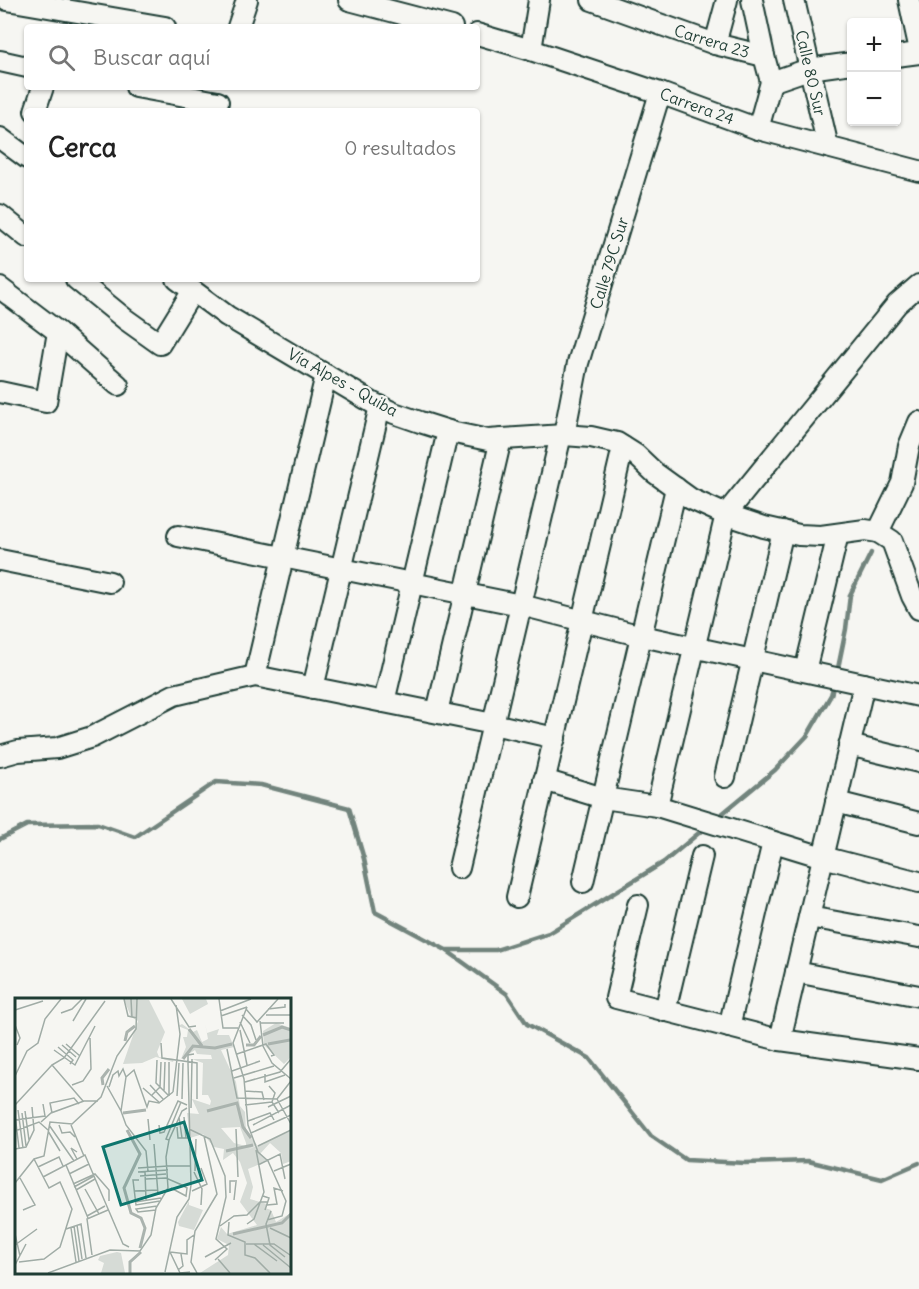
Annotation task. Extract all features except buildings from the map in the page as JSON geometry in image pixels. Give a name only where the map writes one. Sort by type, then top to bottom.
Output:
[{"type":"street","points":[[7,0],[65,12],[145,24]]},
{"type":"street","points":[[239,24],[247,0]]},
{"type":"street","points":[[349,0],[441,24]]},
{"type":"street","points":[[531,50],[539,0]]},
{"type":"street","name":"Carrera 23","points":[[592,0],[715,44],[764,56]]},
{"type":"street","points":[[715,44],[727,0]]},
{"type":"street","points":[[753,0],[771,82],[758,129]]},
{"type":"street","name":"Calle 80 Sur","points":[[794,0],[828,147]]},
{"type":"street","points":[[909,0],[919,46]]},
{"type":"street","name":"Carrera 24","points":[[480,35],[660,93],[758,129],[919,171]]},
{"type":"street","points":[[901,55],[919,53]]},
{"type":"street","points":[[0,62],[24,66]]},
{"type":"street","points":[[771,82],[809,69],[847,64]]},
{"type":"street","points":[[36,108],[42,90]]},
{"type":"street","points":[[155,90],[219,100]]},
{"type":"street","name":"Calle 79C Sur","points":[[459,868],[578,363],[660,93]]},
{"type":"street","points":[[1,140],[24,150]]},
{"type":"street","points":[[0,215],[24,235]]},
{"type":"street","points":[[80,282],[160,344],[192,292]]},
{"type":"street","name":"Vía Alpes - Quiba","points":[[180,282],[227,316],[380,406],[402,416],[448,431],[488,440],[562,435],[591,437],[617,443],[636,455],[691,499],[764,527],[799,535],[821,536],[865,530],[878,532]]},
{"type":"street","points":[[657,806],[726,514],[897,304],[919,285]]},
{"type":"street","points":[[0,288],[58,332],[118,385]]},
{"type":"street","points":[[0,392],[46,402],[58,332]]},
{"type":"street","points":[[255,676],[326,375]]},
{"type":"street","points":[[313,688],[380,406]]},
{"type":"street","points":[[919,422],[909,446],[902,483],[878,532],[892,541],[919,609]]},
{"type":"street","points":[[384,702],[448,431]]},
{"type":"street","points":[[437,712],[501,439]]},
{"type":"street","points":[[517,897],[623,447]]},
{"type":"street","points":[[902,483],[919,465]]},
{"type":"street","points":[[583,882],[676,488]]},
{"type":"street","points":[[725,777],[783,531]]},
{"type":"street","points":[[805,671],[838,534]]},
{"type":"street","points":[[178,536],[521,605],[642,636],[919,696]]},
{"type":"street","points":[[0,560],[110,582]]},
{"type":"street","points":[[0,756],[18,751],[57,748],[92,737],[174,695],[255,676],[555,738]]},
{"type":"street","points":[[780,1040],[849,745],[845,680]]},
{"type":"street","points":[[849,745],[919,762]]},
{"type":"street","points":[[544,780],[603,798],[657,806],[823,857],[919,882]]},
{"type":"street","points":[[836,802],[919,823]]},
{"type":"street","points":[[729,1027],[773,842]]},
{"type":"street","points":[[665,1011],[702,856]]},
{"type":"street","points":[[638,905],[616,998],[780,1040],[919,1059]]},
{"type":"street","points":[[808,917],[919,937]]},
{"type":"street","points":[[796,972],[919,996]]},
{"type":"waterway","points":[[837,673],[850,595],[871,553]]},
{"type":"waterway","points":[[717,818],[775,770],[807,736],[831,695],[834,684]]},
{"type":"waterway","points":[[0,839],[27,825],[98,824],[135,837],[216,782],[261,785],[349,808],[364,859],[375,912],[446,950],[507,994],[527,1024],[589,1058],[651,1136],[686,1160],[745,1163],[808,1161],[882,1179],[919,1163]]},
{"type":"waterway","points":[[447,950],[496,950],[549,933],[664,862],[706,827]]}]
